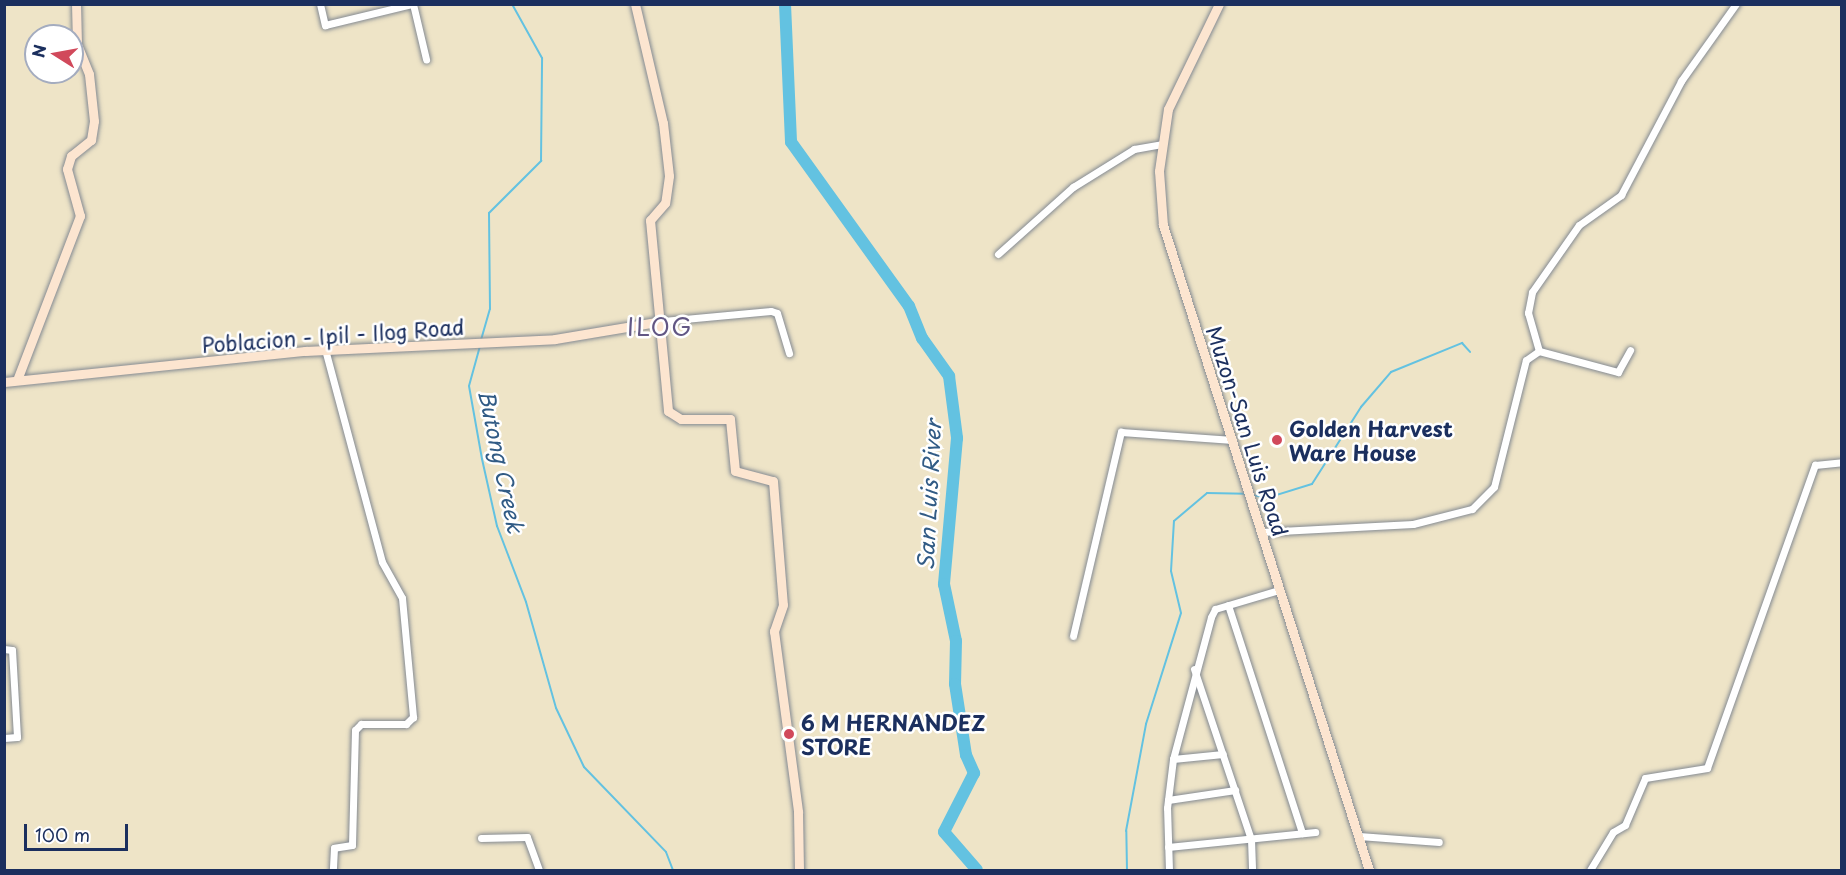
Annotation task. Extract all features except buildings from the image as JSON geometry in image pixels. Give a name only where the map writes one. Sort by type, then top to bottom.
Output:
[{"type":"street","points":[[17,380],[80,216],[68,169],[71,156],[91,140],[94,121],[89,74],[77,44],[76,4]]},
{"type":"street","points":[[320,4],[325,25],[412,4],[426,59]]},
{"type":"street","points":[[634,4],[663,123],[669,176],[667,199],[650,220],[663,321],[668,411],[681,419],[730,419],[735,471],[773,481],[783,605],[774,631],[800,831],[799,870]]},
{"type":"street","name":"Muzon-San Luis Road","points":[[1219,4],[1173,93],[1162,144],[1163,225],[1369,870]]},
{"type":"street","points":[[1539,351],[1528,313],[1532,292],[1579,225],[1621,195],[1681,81],[1737,4]]},
{"type":"street","points":[[998,254],[1073,187],[1134,149],[1162,144]]},
{"type":"street","points":[[663,321],[771,311],[777,313],[789,352]]},
{"type":"street","name":"Poblacion - Ipil - Ilog Road","points":[[4,382],[326,353],[618,332],[663,321]]},
{"type":"street","points":[[1261,532],[1413,524],[1479,505],[1494,487],[1526,360],[1539,351],[1618,372],[1630,350]]},
{"type":"street","points":[[326,353],[382,562],[402,598],[413,717],[406,724],[361,723],[354,730],[352,845],[334,848],[333,870]]},
{"type":"street","points":[[1073,636],[1121,432],[1233,440]]},
{"type":"street","points":[[1590,870],[1613,832],[1625,825],[1646,778],[1707,768],[1815,465],[1842,462]]},
{"type":"street","points":[[1169,870],[1168,800],[1173,759],[1187,692],[1215,609],[1280,590]]},
{"type":"street","points":[[1228,605],[1302,833]]},
{"type":"street","points":[[4,649],[12,650],[17,737],[4,738]]},
{"type":"street","points":[[1194,669],[1251,838],[1252,870]]},
{"type":"street","points":[[1187,692],[1200,687]]},
{"type":"street","points":[[1173,759],[1223,754]]},
{"type":"street","points":[[1168,800],[1235,790]]},
{"type":"street","points":[[1168,847],[1316,832]]},
{"type":"street","points":[[1359,836],[1439,842]]},
{"type":"street","points":[[481,838],[527,837],[539,870]]},
{"type":"waterway","name":"Butong Creek","points":[[481,340],[490,309],[489,213],[541,161],[542,58],[512,4]]},
{"type":"waterway","name":"San Luis River","points":[[785,4],[791,142],[909,306],[922,338],[949,376],[957,438],[944,584],[956,641],[955,684],[966,755],[974,773],[944,832],[977,870]]},
{"type":"waterway","points":[[1252,495],[1267,498],[1312,484],[1361,407],[1391,372],[1462,343],[1470,352]]},
{"type":"waterway","name":"Butong Creek","points":[[480,346],[469,386],[482,459],[497,526],[526,602],[556,708],[584,767],[666,852],[673,870]]},
{"type":"waterway","points":[[1127,870],[1126,831],[1146,724],[1181,613],[1171,571],[1174,521],[1207,493],[1246,494]]},
{"type":"place","name":"Golden Harvest Ware House","points":[[1277,440]]},
{"type":"place","name":"6 M HERNANDEZ STORE","points":[[789,734]]},
{"type":"district","name":"ILOG","points":[[660,327]]}]
